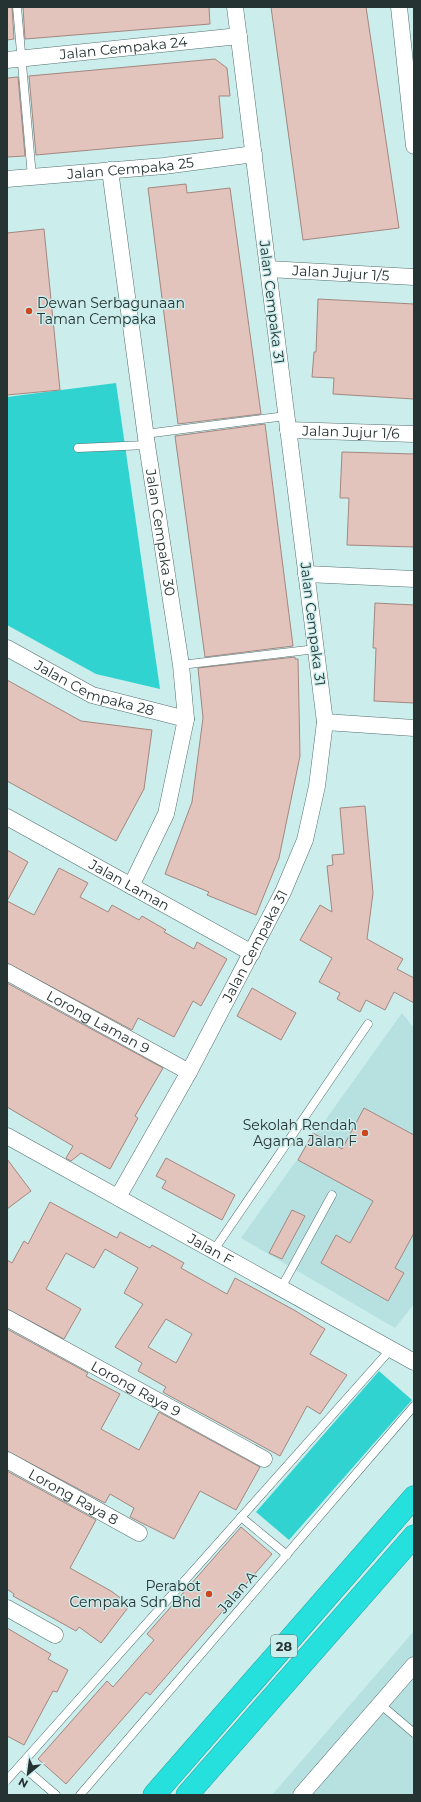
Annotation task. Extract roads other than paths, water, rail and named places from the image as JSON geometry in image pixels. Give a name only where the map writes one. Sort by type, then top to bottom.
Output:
[{"type":"highway","name":"28","points":[[154,1795],[414,1497]]},
{"type":"highway","name":"28","points":[[187,1795],[414,1536]]},
{"type":"street","name":"Jalan Cempaka 31","points":[[118,1196],[189,1072],[283,892],[305,840],[317,786],[325,722],[235,7]]},
{"type":"street","points":[[399,7],[414,146]]},
{"type":"street","name":"Jalan Cempaka 24","points":[[15,59],[239,36]]},
{"type":"street","name":"Jalan Cempaka 25","points":[[7,179],[110,170],[254,154]]},
{"type":"street","name":"Jalan Cempaka 30","points":[[110,170],[146,440],[181,665],[186,719],[166,814],[131,886]]},
{"type":"street","name":"Jalan Jujur 1/5","points":[[268,269],[414,277]]},
{"type":"street","name":"Jalan Jujur 1/6","points":[[287,423],[414,434]]},
{"type":"street","points":[[306,574],[414,580]]},
{"type":"street","name":"Jalan Cempaka 28","points":[[7,648],[92,695],[186,719]]},
{"type":"street","points":[[325,722],[414,728]]},
{"type":"street","name":"Jalan Laman","points":[[7,817],[252,953]]},
{"type":"street","name":"Lorong Laman 9","points":[[7,972],[189,1072]]},
{"type":"street","name":"Jalan F","points":[[7,1136],[118,1196],[414,1362]]},
{"type":"street","name":"Lorong Raya 9","points":[[7,1318],[264,1459]]},
{"type":"street","name":"Lorong Raya 8","points":[[7,1460],[139,1534]]},
{"type":"street","points":[[7,1608],[55,1635]]},
{"type":"street","points":[[301,1795],[414,1665]]},
{"type":"lane","points":[[17,7],[15,59],[32,177]]},
{"type":"lane","points":[[78,448],[287,423]]},
{"type":"lane","points":[[181,665],[316,649]]},
{"type":"lane","points":[[214,1250],[368,1024]]},
{"type":"lane","points":[[281,1288],[332,1195]]},
{"type":"lane","points":[[7,1780],[391,1349]]},
{"type":"lane","name":"Jalan A","points":[[80,1795],[414,1406]]},
{"type":"lane","points":[[241,1518],[287,1555]]},
{"type":"lane","points":[[380,1704],[414,1733]]},
{"type":"lane","points":[[21,1765],[56,1795]]},
{"type":"place","name":"Dewan Serbagunaan Taman Cempaka","points":[[29,311]]},
{"type":"place","name":"Sekolah Rendah Agama Jalan F","points":[[365,1133]]},
{"type":"place","name":"Perabot Cempaka Sdn Bhd","points":[[209,1594]]}]
